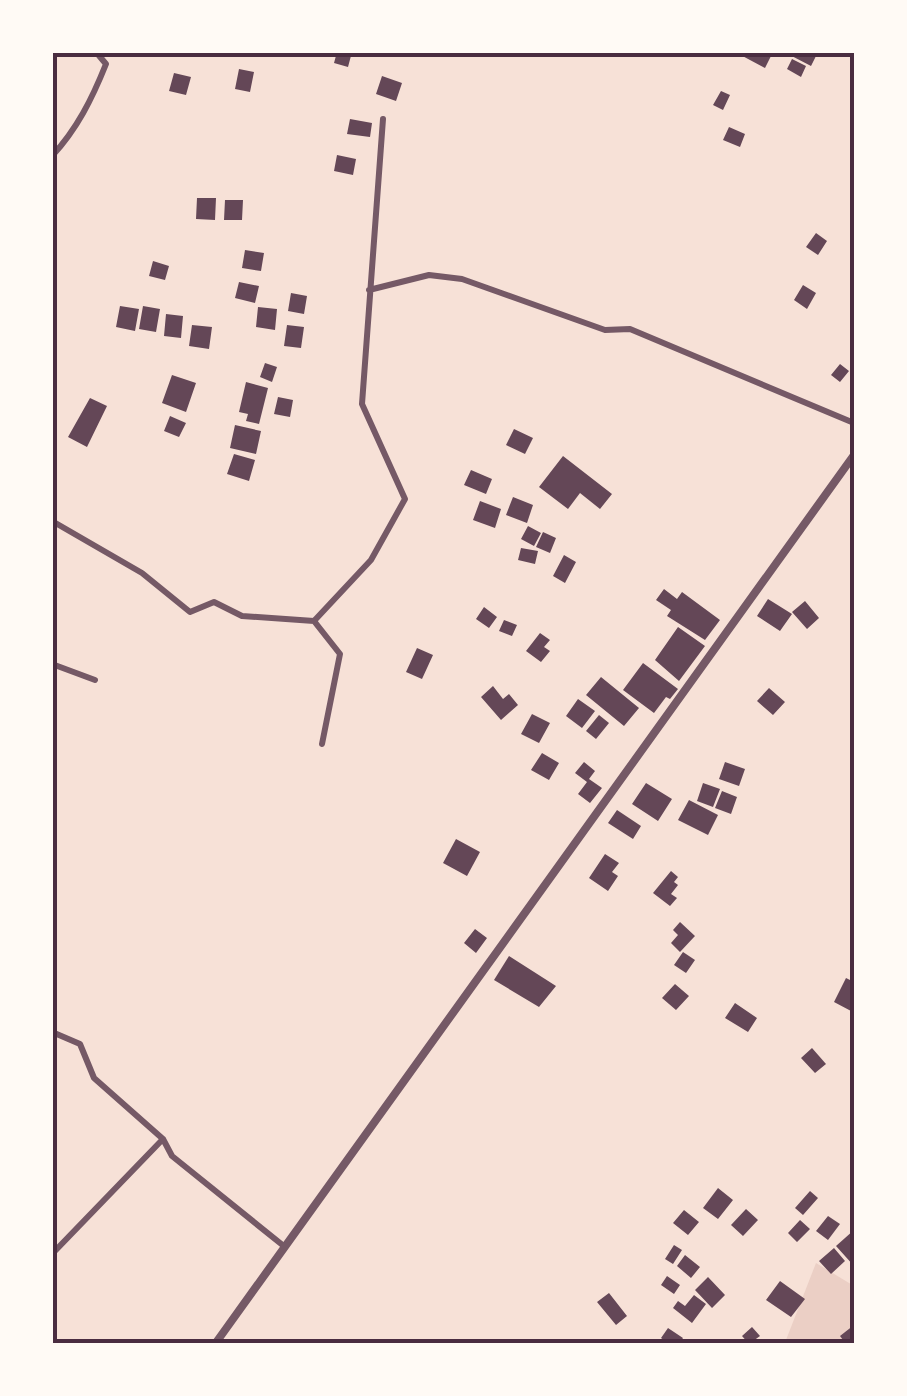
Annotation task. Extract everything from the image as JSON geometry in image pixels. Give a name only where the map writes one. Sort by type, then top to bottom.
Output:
[{"type":"street","points":[[52,156],[69,138],[91,101],[106,64],[96,52]]},
{"type":"street","points":[[314,621],[371,560],[405,499],[362,404],[383,119]]},
{"type":"street","points":[[369,290],[429,274],[462,279],[605,330],[630,329],[854,422]]},
{"type":"street","points":[[215,1344],[854,455]]},
{"type":"street","points":[[52,521],[142,573],[190,612],[214,602],[242,616],[314,621],[340,654],[322,744]]},
{"type":"street","points":[[52,664],[94,680]]},
{"type":"street","points":[[52,1032],[80,1044],[94,1078],[163,1139],[172,1156],[285,1247]]},
{"type":"street","points":[[52,1254],[163,1139]]},
{"type":"shaded area","points":[[816,1263],[854,1286],[854,1343],[781,1344],[786,1340]]},
{"type":"building","points":[[337,52],[352,52],[348,67],[334,63]]},
{"type":"building","points":[[735,52],[773,52],[765,68]]},
{"type":"building","points":[[784,52],[818,52],[811,66]]},
{"type":"building","points":[[792,59],[806,66],[801,77],[787,69]]},
{"type":"building","points":[[239,69],[254,72],[250,92],[235,89]]},
{"type":"building","points":[[174,73],[191,77],[186,95],[169,91]]},
{"type":"building","points":[[382,76],[402,83],[396,101],[376,94]]},
{"type":"building","points":[[721,91],[730,95],[723,110],[713,105]]},
{"type":"building","points":[[350,119],[372,123],[370,137],[347,134]]},
{"type":"building","points":[[729,127],[745,134],[740,147],[723,140]]},
{"type":"building","points":[[337,155],[356,159],[353,175],[334,171]]},
{"type":"building","points":[[197,198],[216,198],[215,220],[196,219]]},
{"type":"building","points":[[225,200],[243,200],[242,220],[224,220]]},
{"type":"building","points":[[816,233],[827,241],[818,255],[806,247]]},
{"type":"building","points":[[245,250],[264,253],[261,271],[242,268]]},
{"type":"building","points":[[153,261],[169,266],[165,280],[149,276]]},
{"type":"building","points":[[239,282],[259,286],[255,303],[235,298]]},
{"type":"building","points":[[803,285],[816,293],[807,309],[794,300]]},
{"type":"building","points":[[291,293],[307,296],[304,314],[288,311]]},
{"type":"building","points":[[120,306],[139,309],[135,331],[116,327]]},
{"type":"building","points":[[143,306],[160,309],[156,332],[139,329]]},
{"type":"building","points":[[258,307],[277,309],[275,330],[256,327]]},
{"type":"building","points":[[166,314],[183,316],[181,338],[164,336]]},
{"type":"building","points":[[192,325],[212,327],[209,349],[189,346]]},
{"type":"building","points":[[287,325],[304,327],[301,348],[284,346]]},
{"type":"building","points":[[265,363],[277,367],[272,382],[260,377]]},
{"type":"building","points":[[840,364],[849,371],[840,382],[831,375]]},
{"type":"building","points":[[172,375],[196,383],[186,412],[162,403]]},
{"type":"building","points":[[246,382],[268,388],[259,424],[246,421],[248,414],[239,412]]},
{"type":"building","points":[[278,397],[293,400],[290,417],[274,414]]},
{"type":"building","points":[[90,398],[107,406],[87,447],[68,437]]},
{"type":"building","points":[[170,416],[186,423],[179,437],[164,431]]},
{"type":"building","points":[[235,425],[261,431],[256,454],[230,448]]},
{"type":"building","points":[[514,429],[533,438],[525,454],[506,445]]},
{"type":"building","points":[[234,454],[255,460],[249,481],[227,474]]},
{"type":"building","points":[[563,456],[612,494],[600,509],[580,493],[568,509],[539,487]]},
{"type":"building","points":[[471,470],[492,479],[486,494],[464,485]]},
{"type":"building","points":[[513,497],[533,505],[527,523],[506,515]]},
{"type":"building","points":[[480,501],[501,509],[495,528],[473,520]]},
{"type":"building","points":[[528,526],[541,533],[534,546],[521,539]]},
{"type":"building","points":[[543,532],[556,538],[550,553],[536,547]]},
{"type":"building","points":[[521,548],[538,551],[535,564],[518,560]]},
{"type":"building","points":[[564,555],[576,562],[565,583],[553,576]]},
{"type":"building","points":[[664,589],[677,599],[682,592],[720,620],[705,640],[667,616],[671,610],[656,600]]},
{"type":"building","points":[[768,599],[792,614],[780,631],[757,616]]},
{"type":"building","points":[[805,601],[819,618],[807,629],[792,612]]},
{"type":"building","points":[[484,607],[497,617],[489,628],[476,619]]},
{"type":"building","points":[[504,620],[517,625],[512,636],[499,631]]},
{"type":"building","points":[[678,627],[705,646],[679,681],[655,660]]},
{"type":"building","points":[[540,633],[550,640],[544,647],[550,651],[541,662],[526,651]]},
{"type":"building","points":[[417,648],[433,655],[422,679],[406,672]]},
{"type":"building","points":[[643,663],[678,689],[654,713],[623,690]]},
{"type":"building","points":[[601,677],[639,708],[624,726],[586,695]]},
{"type":"building","points":[[493,686],[503,699],[509,694],[518,705],[501,720],[481,697]]},
{"type":"building","points":[[769,688],[785,702],[773,715],[757,701]]},
{"type":"building","points":[[578,699],[595,711],[582,728],[566,716]]},
{"type":"building","points":[[532,714],[550,723],[539,743],[521,734]]},
{"type":"building","points":[[599,715],[609,723],[596,739],[586,731]]},
{"type":"building","points":[[542,753],[559,763],[549,780],[531,770]]},
{"type":"building","points":[[584,762],[595,771],[589,779],[602,788],[590,803],[578,794],[587,782],[575,773]]},
{"type":"building","points":[[725,762],[745,769],[739,786],[719,779]]},
{"type":"building","points":[[646,783],[672,799],[658,821],[632,804]]},
{"type":"building","points":[[703,783],[720,789],[713,807],[697,801]]},
{"type":"building","points":[[722,791],[737,797],[731,814],[715,808]]},
{"type":"building","points":[[689,800],[718,815],[708,835],[678,820]]},
{"type":"building","points":[[617,810],[641,826],[633,839],[608,823]]},
{"type":"building","points":[[456,839],[480,852],[467,876],[443,863]]},
{"type":"building","points":[[605,854],[619,863],[612,872],[618,876],[608,891],[589,878]]},
{"type":"building","points":[[671,871],[678,877],[674,882],[678,885],[671,894],[677,898],[670,906],[653,893]]},
{"type":"building","points":[[680,922],[695,936],[680,952],[671,943],[678,935],[673,930]]},
{"type":"building","points":[[475,929],[487,938],[476,953],[464,943]]},
{"type":"building","points":[[683,952],[695,960],[686,973],[674,965]]},
{"type":"building","points":[[509,956],[556,986],[539,1007],[494,980]]},
{"type":"building","points":[[846,978],[854,982],[851,1011],[834,1002]]},
{"type":"building","points":[[675,984],[689,996],[676,1010],[662,998]]},
{"type":"building","points":[[735,1003],[757,1018],[748,1032],[725,1018]]},
{"type":"building","points":[[812,1048],[826,1064],[815,1073],[801,1058]]},
{"type":"building","points":[[718,1188],[733,1200],[718,1219],[703,1208]]},
{"type":"building","points":[[810,1191],[818,1198],[803,1215],[795,1208]]},
{"type":"building","points":[[746,1209],[758,1220],[743,1236],[731,1225]]},
{"type":"building","points":[[684,1210],[699,1222],[688,1235],[673,1223]]},
{"type":"building","points":[[828,1216],[840,1224],[828,1240],[816,1231]]},
{"type":"building","points":[[800,1220],[810,1229],[797,1242],[788,1233]]},
{"type":"building","points":[[854,1230],[854,1266],[836,1246]]},
{"type":"building","points":[[674,1245],[682,1250],[673,1264],[665,1259]]},
{"type":"building","points":[[834,1248],[845,1261],[831,1274],[819,1261]]},
{"type":"building","points":[[685,1255],[700,1267],[691,1278],[677,1266]]},
{"type":"building","points":[[667,1276],[680,1285],[674,1294],[661,1285]]},
{"type":"building","points":[[708,1277],[725,1295],[712,1308],[695,1290]]},
{"type":"building","points":[[780,1281],[805,1299],[791,1317],[766,1300]]},
{"type":"building","points":[[609,1293],[627,1316],[616,1325],[597,1302]]},
{"type":"building","points":[[694,1295],[706,1304],[692,1323],[673,1308],[678,1301],[685,1306]]},
{"type":"building","points":[[854,1325],[854,1344],[846,1344],[840,1336]]},
{"type":"building","points":[[752,1327],[760,1336],[749,1344],[742,1336]]},
{"type":"building","points":[[668,1328],[683,1338],[679,1344],[669,1344],[661,1338]]}]
